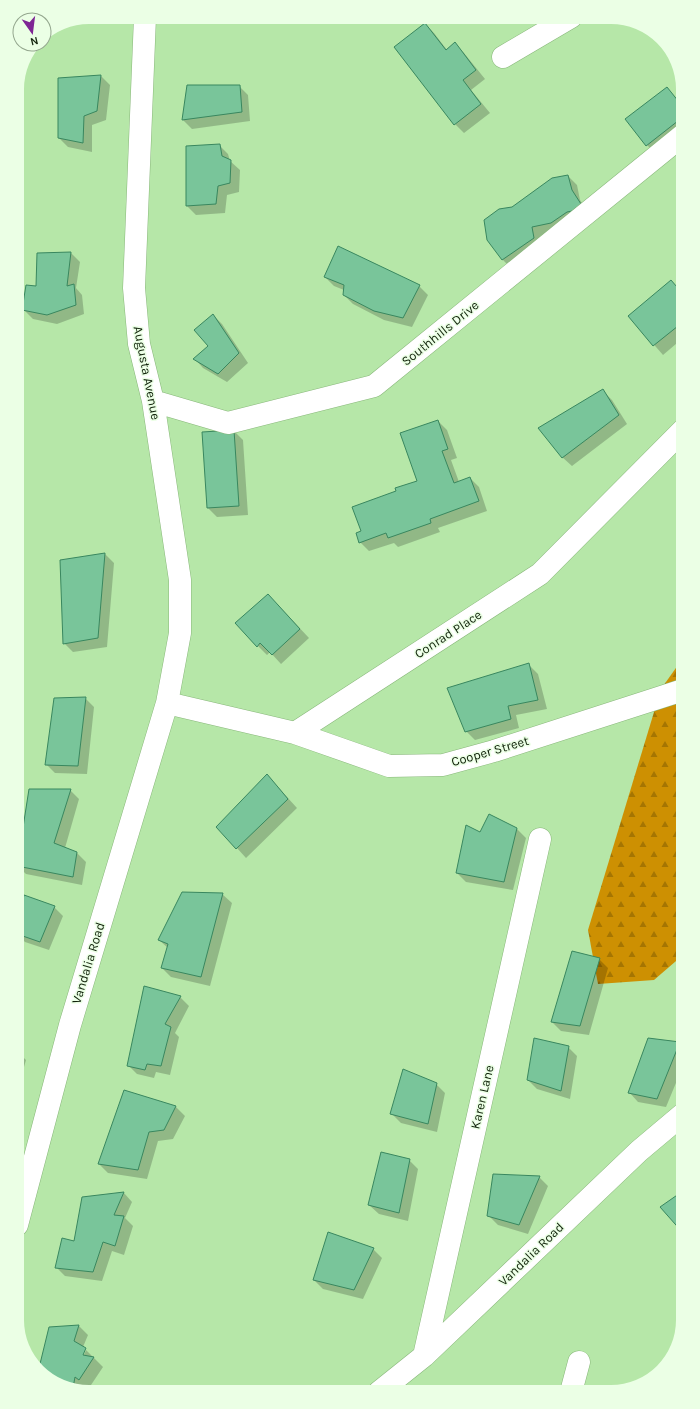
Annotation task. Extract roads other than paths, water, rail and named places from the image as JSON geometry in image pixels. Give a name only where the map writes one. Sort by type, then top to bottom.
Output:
[{"type":"street","name":"Augusta Avenue","points":[[145,24],[134,288],[139,344],[153,401],[180,580],[180,633],[168,703]]},
{"type":"street","points":[[503,57],[559,24]]},
{"type":"street","name":"Southhills Drive","points":[[153,401],[228,422],[374,386],[676,142]]},
{"type":"street","name":"Conrad Place","points":[[295,733],[540,574],[676,437]]},
{"type":"street","name":"Cooper Street","points":[[295,733],[388,766],[443,765],[501,749],[676,692]]},
{"type":"street","points":[[168,703],[295,733]]},
{"type":"street","name":"Vandalia Road","points":[[24,1199],[70,1025],[120,856],[168,703]]},
{"type":"street","name":"Karen Lane","points":[[424,1356],[540,839]]},
{"type":"street","name":"Vandalia Road","points":[[388,1385],[424,1356],[639,1152],[676,1120]]},
{"type":"street","points":[[573,1385],[579,1362]]}]
